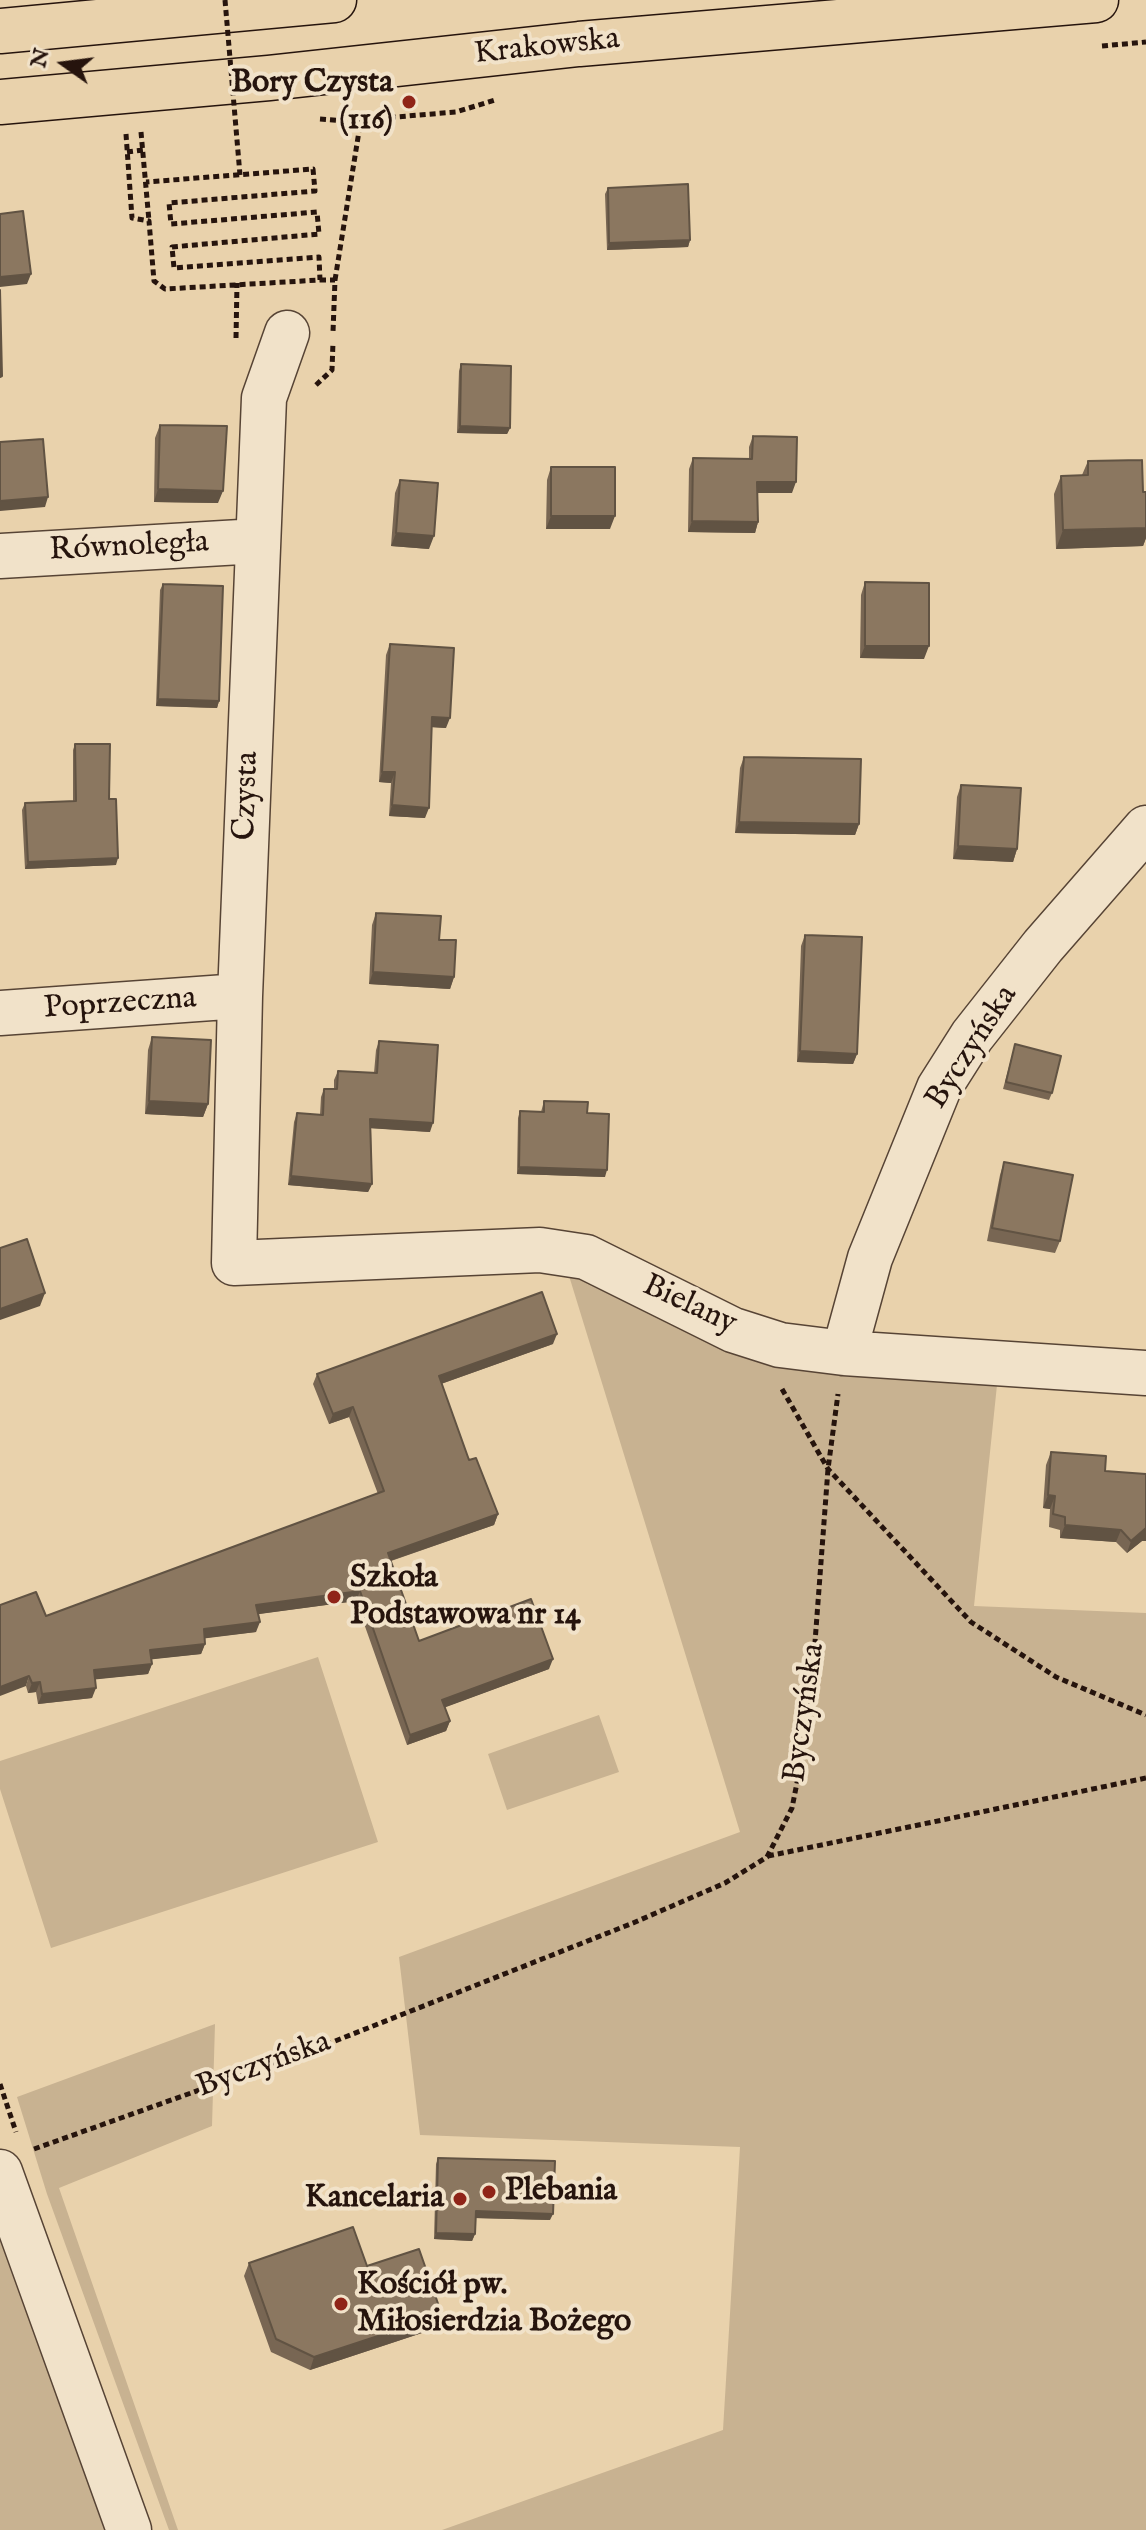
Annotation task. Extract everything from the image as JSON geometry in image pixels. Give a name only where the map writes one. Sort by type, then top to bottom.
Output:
[{"type":"main road","points":[[0,31],[334,0]]},
{"type":"main road","name":"Krakowska","points":[[0,102],[269,78],[579,44],[1096,0]]},
{"type":"street","name":"Czysta","points":[[234,1263],[240,996],[264,398],[287,333]]},
{"type":"street","name":"Równoległa","points":[[0,556],[258,541]]},
{"type":"street","name":"Byczyńska","points":[[844,1353],[870,1258],[939,1088],[972,1036],[1034,957],[1146,828]]},
{"type":"street","name":"Poprzeczna","points":[[0,1013],[240,996]]},
{"type":"street","name":"Bielany","points":[[234,1263],[540,1250],[586,1257],[752,1336],[780,1345],[844,1353],[1146,1373]]},
{"type":"street","points":[[11,2162],[129,2530]]},
{"type":"path","points":[[225,0],[240,175]]},
{"type":"path","points":[[335,280],[361,119]]},
{"type":"path","points":[[141,132],[154,281],[165,289],[320,280],[319,257],[174,268],[172,247],[319,234],[317,212],[171,224],[169,203],[315,191],[313,169],[146,182]]},
{"type":"path","points":[[126,133],[132,218],[149,221]]},
{"type":"path","points":[[127,152],[143,150]]},
{"type":"path","points":[[752,1336],[828,1469],[971,1622],[1056,1677],[1146,1715]]},
{"type":"path","name":"Byczyńska","points":[[11,2162],[320,2047],[633,1923],[725,1883],[767,1857],[792,1808],[809,1722],[828,1469],[844,1353]]},
{"type":"path","points":[[767,1857],[1146,1778]]},
{"type":"shaded area","points":[[566,1266],[997,1385],[974,1606],[1146,1613],[1146,2530],[442,2530],[723,2430],[740,2147],[420,2135],[399,1957],[740,1832]]},
{"type":"shaded area","points":[[318,1657],[378,1842],[51,1948],[0,1789],[0,1761]]},
{"type":"shaded area","points":[[599,1715],[619,1772],[507,1810],[488,1754]]},
{"type":"shaded area","points":[[215,2024],[212,2126],[59,2188],[178,2530],[169,2530],[47,2194],[17,2097]]},
{"type":"shaded area","points":[[0,2236],[105,2530],[0,2530]]},
{"type":"building","points":[[688,184],[690,240],[609,243],[608,188]]},
{"type":"building","points":[[23,211],[31,274],[0,277],[0,214]]},
{"type":"building","points":[[0,290],[2,376],[0,377]]},
{"type":"building","points":[[461,364],[511,366],[510,428],[460,426]]},
{"type":"building","points":[[160,425],[227,426],[223,491],[158,489]]},
{"type":"building","points":[[753,436],[797,437],[796,482],[757,482],[758,522],[692,521],[693,458],[752,459]]},
{"type":"building","points":[[43,439],[48,497],[0,501],[0,442]]},
{"type":"building","points":[[1142,460],[1146,528],[1063,530],[1061,476],[1088,475],[1088,461]]},
{"type":"building","points":[[551,467],[615,467],[615,516],[551,516]]},
{"type":"building","points":[[400,480],[438,483],[434,536],[396,533]]},
{"type":"building","points":[[865,582],[929,583],[929,646],[865,646]]},
{"type":"building","points":[[163,584],[223,586],[219,701],[158,699]]},
{"type":"building","points":[[390,644],[454,648],[450,718],[432,717],[429,808],[392,805],[395,772],[382,772]]},
{"type":"building","points":[[75,744],[110,744],[109,799],[116,799],[118,858],[28,862],[25,803],[76,801]]},
{"type":"building","points":[[744,757],[861,759],[859,824],[739,822]]},
{"type":"building","points":[[961,785],[1021,788],[1017,849],[958,846]]},
{"type":"building","points":[[376,913],[441,916],[439,940],[456,940],[454,977],[373,972]]},
{"type":"building","points":[[805,935],[862,937],[857,1054],[800,1051]]},
{"type":"building","points":[[152,1037],[211,1040],[208,1104],[149,1101]]},
{"type":"building","points":[[379,1041],[438,1045],[433,1123],[370,1119],[372,1184],[291,1176],[297,1113],[323,1115],[324,1089],[337,1089],[338,1071],[377,1073]]},
{"type":"building","points":[[1015,1044],[1061,1056],[1052,1093],[1006,1082]]},
{"type":"building","points":[[544,1101],[588,1102],[587,1113],[609,1114],[607,1170],[519,1167],[520,1111],[544,1112]]},
{"type":"building","points":[[1004,1162],[1073,1175],[1060,1241],[992,1228]]},
{"type":"building","points":[[27,1239],[45,1293],[0,1309],[0,1248]]},
{"type":"building","points":[[542,1292],[557,1334],[439,1376],[469,1460],[476,1458],[498,1514],[388,1553],[419,1641],[531,1599],[553,1659],[442,1700],[450,1721],[410,1735],[360,1591],[256,1605],[260,1622],[204,1629],[205,1644],[150,1650],[152,1664],[94,1670],[96,1688],[42,1694],[40,1682],[32,1683],[29,1676],[0,1687],[0,1605],[36,1592],[46,1616],[384,1491],[353,1407],[333,1414],[317,1374]]},
{"type":"building","points":[[1051,1452],[1106,1456],[1105,1471],[1146,1474],[1146,1528],[1131,1541],[1121,1530],[1065,1525],[1065,1517],[1053,1514],[1055,1496],[1048,1495]]},
{"type":"building","name":"Plebania","points":[[438,2158],[555,2161],[553,2214],[476,2211],[475,2234],[436,2233]]},
{"type":"building","name":"Kościół pw. Miłosierdzia Bożego","points":[[353,2227],[367,2266],[419,2249],[442,2315],[314,2357],[276,2339],[249,2263]]},
{"type":"place","name":"Bory Czysta (116)","points":[[409,102]]},
{"type":"place","name":"Szkoła Podstawowa nr 14","points":[[334,1597]]},
{"type":"place","name":"Plebania","points":[[489,2192]]},
{"type":"place","name":"Kancelaria","points":[[460,2199]]},
{"type":"place","name":"Kościół pw. Miłosierdzia Bożego","points":[[341,2304]]}]
